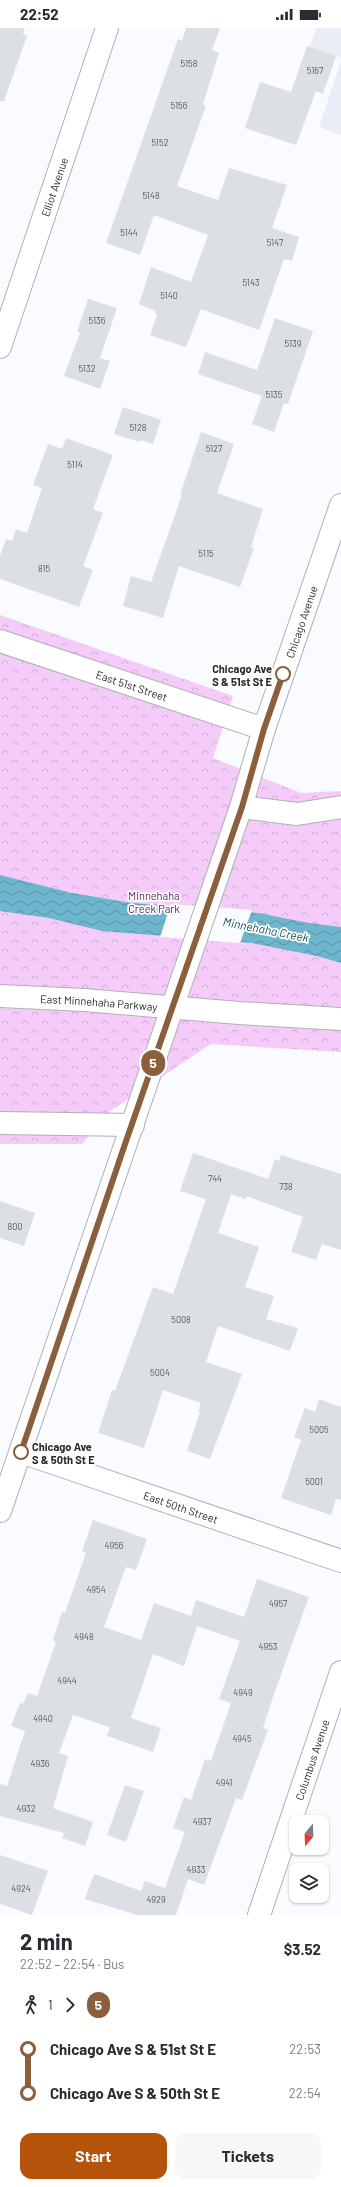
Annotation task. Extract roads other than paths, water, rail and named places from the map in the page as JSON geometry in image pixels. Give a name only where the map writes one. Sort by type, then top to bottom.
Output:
[{"type":"street","name":"Elliot Avenue","points":[[0,347],[108,28]]},
{"type":"street","name":"Chicago Avenue","points":[[0,1512],[225,850],[242,807],[264,729],[341,505]]},
{"type":"street","name":"East 51st Street","points":[[0,641],[264,729]]},
{"type":"street","points":[[242,807],[297,814],[341,807]]},
{"type":"street","name":"East Minnehaha Parkway","points":[[0,996],[84,1000],[172,1008],[341,1019]]},
{"type":"street","points":[[0,1123],[132,1124]]},
{"type":"street","name":"East 50th Street","points":[[21,1452],[341,1562]]},
{"type":"street","name":"Columbus Avenue","points":[[259,1915],[341,1672]]},
{"type":"water","name":"Minnehaha Creek","points":[[0,875],[72,893],[132,903],[258,913],[309,923],[341,927],[341,963],[317,956],[252,943],[102,931],[49,918],[0,911]]},
{"type":"place","name":"Chicago Ave S & 51st St E","points":[[283,674]]},
{"type":"place","name":"Chicago Ave S & 50th St E","points":[[21,1452]]},
{"type":"park label","name":"Minnehaha Creek Park","points":[[154,901]]}]
